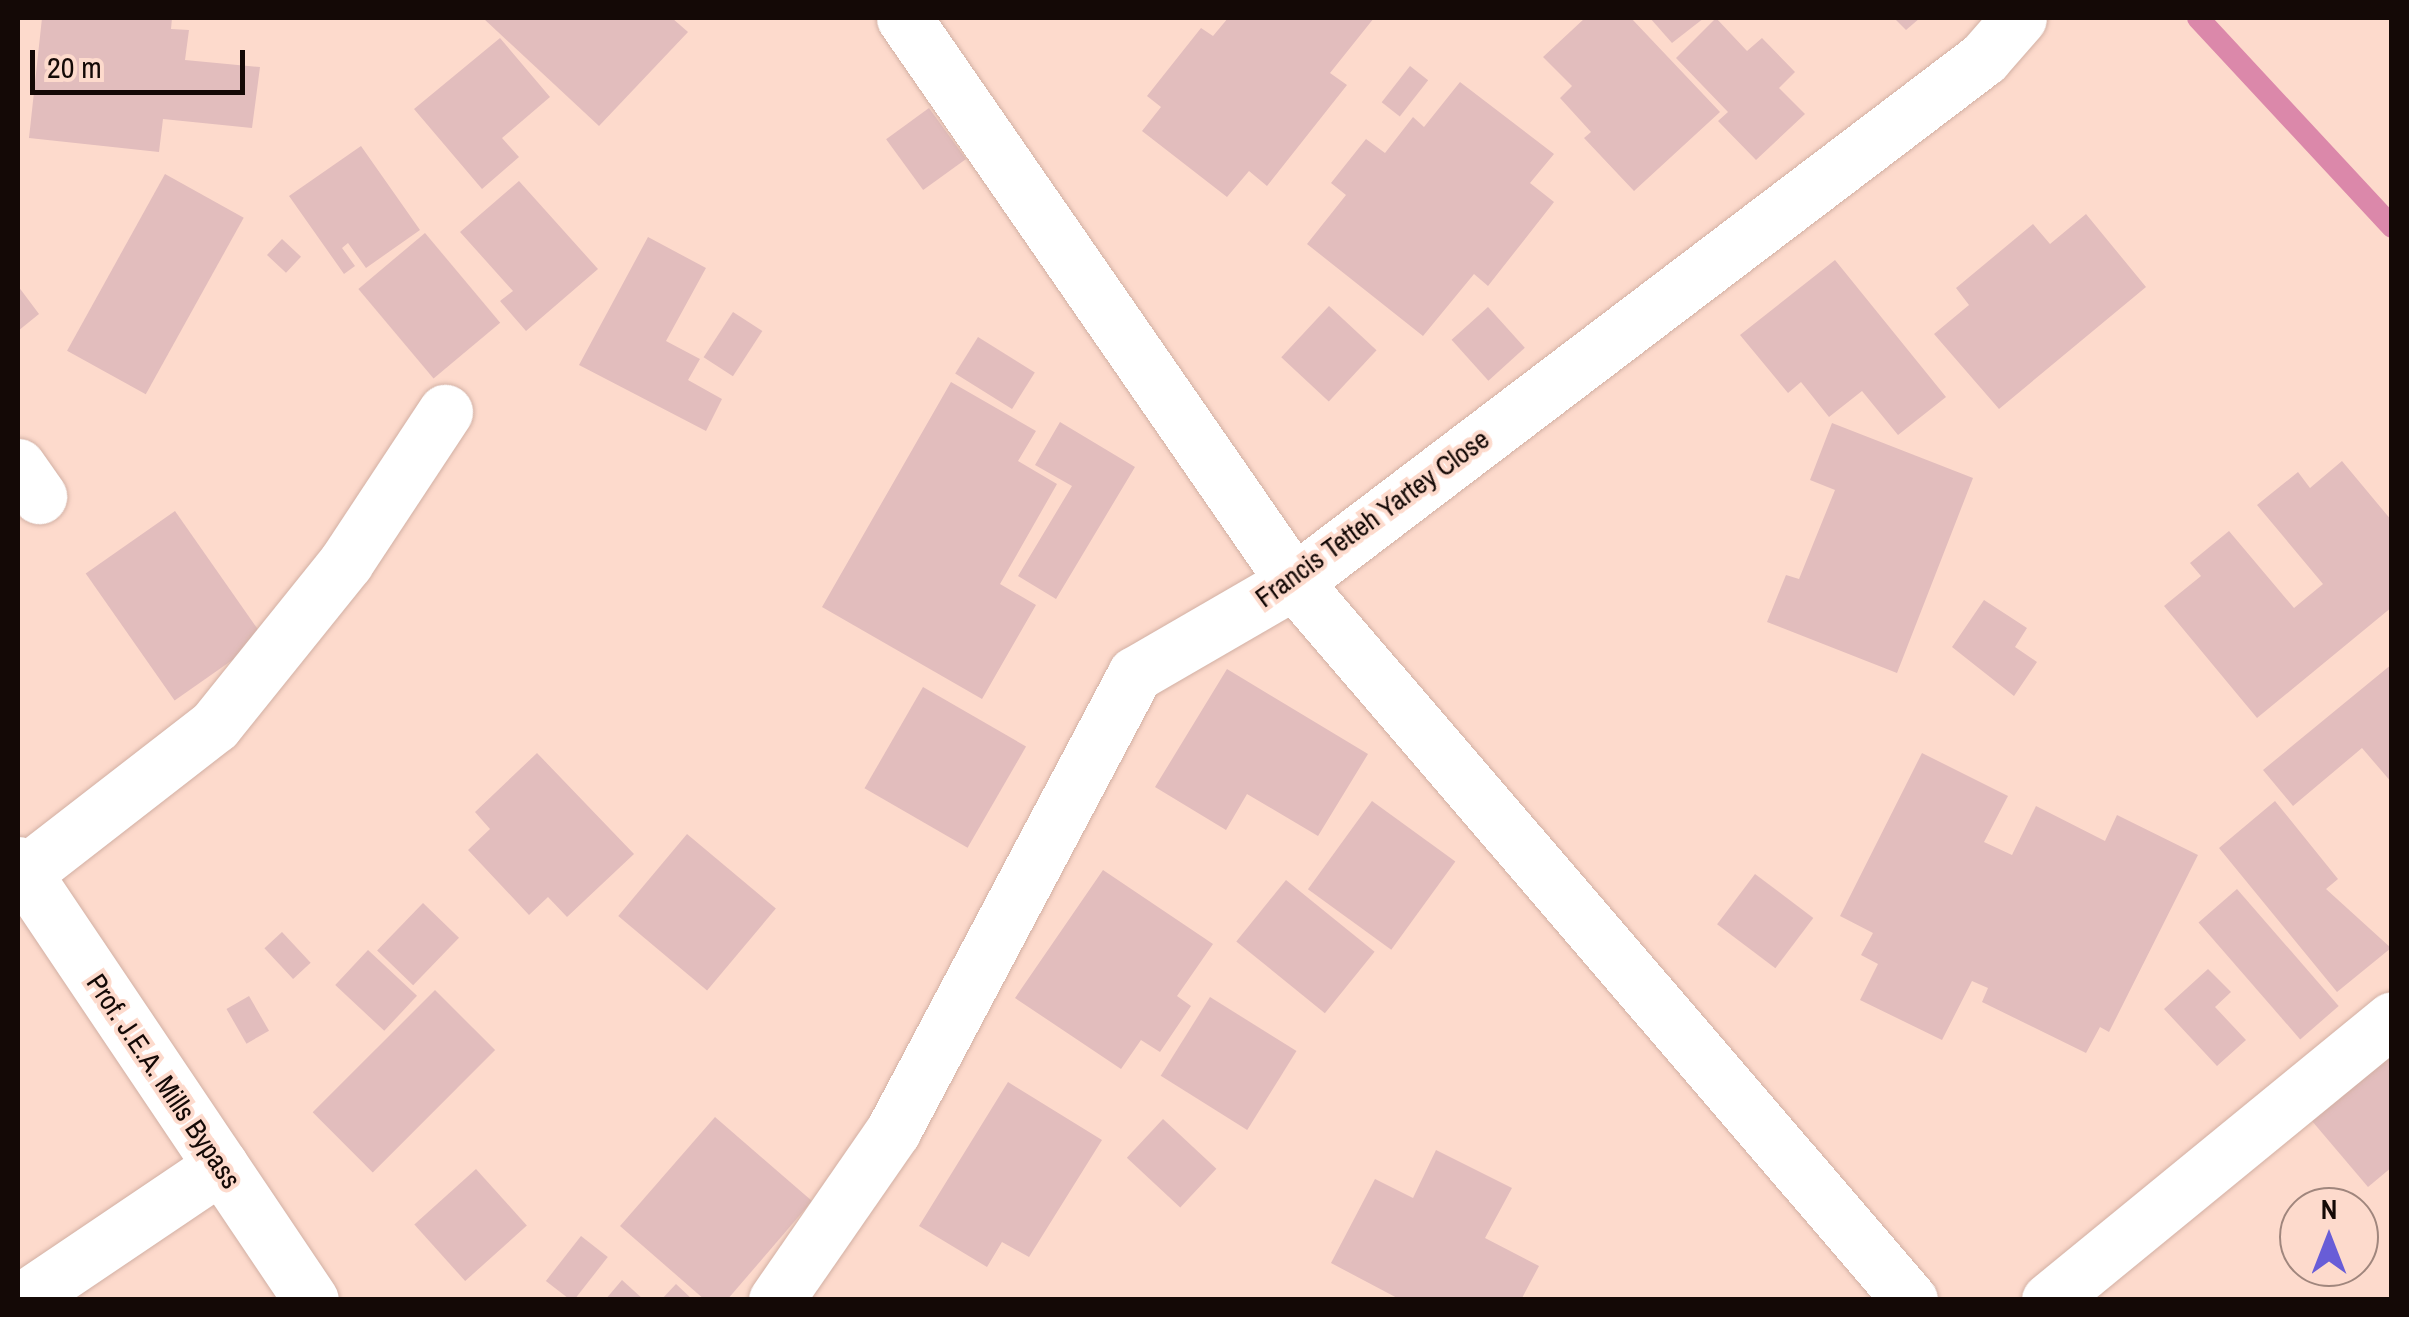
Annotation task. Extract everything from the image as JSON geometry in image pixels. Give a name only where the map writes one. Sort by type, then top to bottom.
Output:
[{"type":"street","points":[[904,18],[1294,582],[1910,1300]]},
{"type":"street","name":"Francis Tetteh Yartey Close","points":[[776,1300],[894,1131],[1135,674],[1294,582],[1984,58],[2019,18]]},
{"type":"street","points":[[20,872],[215,725],[346,562],[445,412]]},
{"type":"street","name":"Prof. J.E.A. Mills Bypass","points":[[20,872],[311,1300]]},
{"type":"street","points":[[2049,1300],[2392,1020]]},
{"type":"street","points":[[22,1300],[221,1166]]},
{"type":"building","points":[[42,18],[172,18],[171,29],[189,30],[185,60],[260,67],[252,128],[163,119],[159,152],[29,138]]},
{"type":"building","points":[[483,18],[672,18],[688,32],[599,126]]},
{"type":"building","points":[[1228,18],[1374,18],[1330,73],[1347,85],[1267,186],[1249,171],[1227,197],[1142,131],[1161,107],[1147,96],[1201,28],[1213,36]]},
{"type":"building","points":[[1585,18],[1631,18],[1720,112],[1634,191],[1584,138],[1591,132],[1560,98],[1572,86],[1543,57]]},
{"type":"building","points":[[1650,18],[1704,18],[1672,43]]},
{"type":"building","points":[[1716,18],[1747,51],[1762,38],[1795,72],[1779,88],[1805,114],[1756,160],[1718,121],[1728,112],[1676,58]]},
{"type":"building","points":[[1894,18],[1920,18],[1906,30]]},
{"type":"building","points":[[500,38],[550,97],[502,138],[519,157],[482,189],[414,109]]},
{"type":"building","points":[[1410,66],[1428,80],[1400,116],[1382,102]]},
{"type":"building","points":[[1460,82],[1554,154],[1530,183],[1554,202],[1488,286],[1474,274],[1423,336],[1307,244],[1346,195],[1331,183],[1366,139],[1385,153],[1413,117],[1424,127]]},
{"type":"building","points":[[929,108],[966,159],[923,190],[886,139]]},
{"type":"building","points":[[361,146],[420,230],[366,268],[348,243],[342,248],[355,266],[344,274],[289,196]]},
{"type":"building","points":[[165,174],[244,218],[146,394],[67,351]]},
{"type":"building","points":[[519,181],[598,269],[526,331],[500,301],[513,291],[460,232]]},
{"type":"building","points":[[2086,214],[2146,287],[1999,409],[1934,334],[1969,305],[1956,288],[2033,224],[2050,244]]},
{"type":"building","points":[[425,233],[500,323],[434,379],[358,289]]},
{"type":"building","points":[[648,237],[706,268],[666,341],[700,359],[688,380],[722,399],[706,431],[579,365]]},
{"type":"building","points":[[282,239],[301,257],[286,273],[267,255]]},
{"type":"building","points":[[1835,260],[1946,397],[1898,435],[1862,391],[1829,417],[1801,382],[1788,393],[1740,335]]},
{"type":"building","points":[[18,286],[39,314],[18,331]]},
{"type":"building","points":[[1329,306],[1377,350],[1329,402],[1281,357]]},
{"type":"building","points":[[1488,307],[1525,348],[1488,381],[1452,340]]},
{"type":"building","points":[[733,312],[762,331],[733,376],[704,357]]},
{"type":"building","points":[[978,337],[1035,373],[1012,409],[955,373]]},
{"type":"building","points":[[951,382],[1036,431],[1018,461],[1057,484],[1000,584],[1036,605],[982,699],[822,607]]},
{"type":"building","points":[[1060,422],[1135,467],[1056,599],[1018,576],[1072,486],[1035,465]]},
{"type":"building","points":[[1832,423],[1973,478],[1897,673],[1767,622],[1786,575],[1799,579],[1835,490],[1810,480]]},
{"type":"building","points":[[2342,461],[2392,521],[2392,607],[2257,718],[2164,606],[2201,576],[2190,563],[2229,531],[2294,608],[2323,584],[2257,505],[2298,472],[2310,488]]},
{"type":"building","points":[[175,511],[264,638],[175,700],[86,574]]},
{"type":"building","points":[[1984,600],[2027,628],[2015,647],[2037,662],[2014,696],[1952,647]]},
{"type":"building","points":[[2392,664],[2392,783],[2362,748],[2293,806],[2263,770]]},
{"type":"building","points":[[1227,669],[1368,754],[1318,836],[1247,794],[1226,830],[1155,787]]},
{"type":"building","points":[[923,687],[1026,746],[968,848],[864,788]]},
{"type":"building","points":[[537,753],[634,854],[567,917],[548,897],[529,915],[468,850],[490,829],[475,812]]},
{"type":"building","points":[[1922,753],[2008,796],[1984,842],[2012,855],[2036,806],[2105,841],[2117,815],[2198,855],[2109,1032],[2100,1027],[2086,1053],[1982,1002],[1988,988],[1972,981],[1942,1040],[1860,1000],[1878,964],[1861,955],[1873,933],[1840,916]]},
{"type":"building","points":[[1372,801],[1455,862],[1391,950],[1308,889]]},
{"type":"building","points":[[2275,801],[2338,879],[2326,889],[2391,948],[2337,992],[2219,848]]},
{"type":"building","points":[[687,834],[776,909],[707,991],[618,916]]},
{"type":"building","points":[[1103,870],[1213,944],[1177,996],[1191,1006],[1160,1052],[1141,1040],[1121,1069],[1015,998]]},
{"type":"building","points":[[1755,874],[1813,918],[1775,968],[1717,924]]},
{"type":"building","points":[[1286,880],[1375,952],[1325,1013],[1236,941]]},
{"type":"building","points":[[2237,889],[2339,1006],[2300,1039],[2199,922]]},
{"type":"building","points":[[423,903],[459,938],[413,985],[377,950]]},
{"type":"building","points":[[282,932],[311,963],[293,979],[264,948]]},
{"type":"building","points":[[368,950],[417,996],[384,1031],[335,985]]},
{"type":"building","points":[[2208,969],[2231,992],[2215,1007],[2246,1040],[2217,1066],[2164,1009]]},
{"type":"building","points":[[435,990],[495,1050],[373,1172],[313,1112]]},
{"type":"building","points":[[249,996],[269,1031],[246,1044],[226,1009]]},
{"type":"building","points":[[1210,997],[1297,1051],[1247,1130],[1161,1076]]},
{"type":"building","points":[[2392,1054],[2392,1167],[2368,1187],[2312,1121]]},
{"type":"building","points":[[1008,1082],[1102,1140],[1029,1257],[1002,1242],[987,1267],[919,1226]]},
{"type":"building","points":[[715,1117],[812,1201],[727,1300],[705,1300],[620,1226]]},
{"type":"building","points":[[1163,1119],[1216,1169],[1180,1208],[1127,1158]]},
{"type":"building","points":[[1436,1150],[1512,1188],[1485,1238],[1539,1266],[1521,1300],[1401,1300],[1331,1263],[1375,1179],[1413,1198]]},
{"type":"building","points":[[476,1169],[527,1225],[465,1281],[414,1225]]},
{"type":"building","points":[[581,1236],[608,1257],[574,1300],[546,1281]]},
{"type":"building","points":[[622,1280],[644,1300],[605,1300]]},
{"type":"building","points":[[676,1284],[693,1300],[661,1300]]},
{"type":"waterway","points":[[2198,18],[2392,227]]}]
